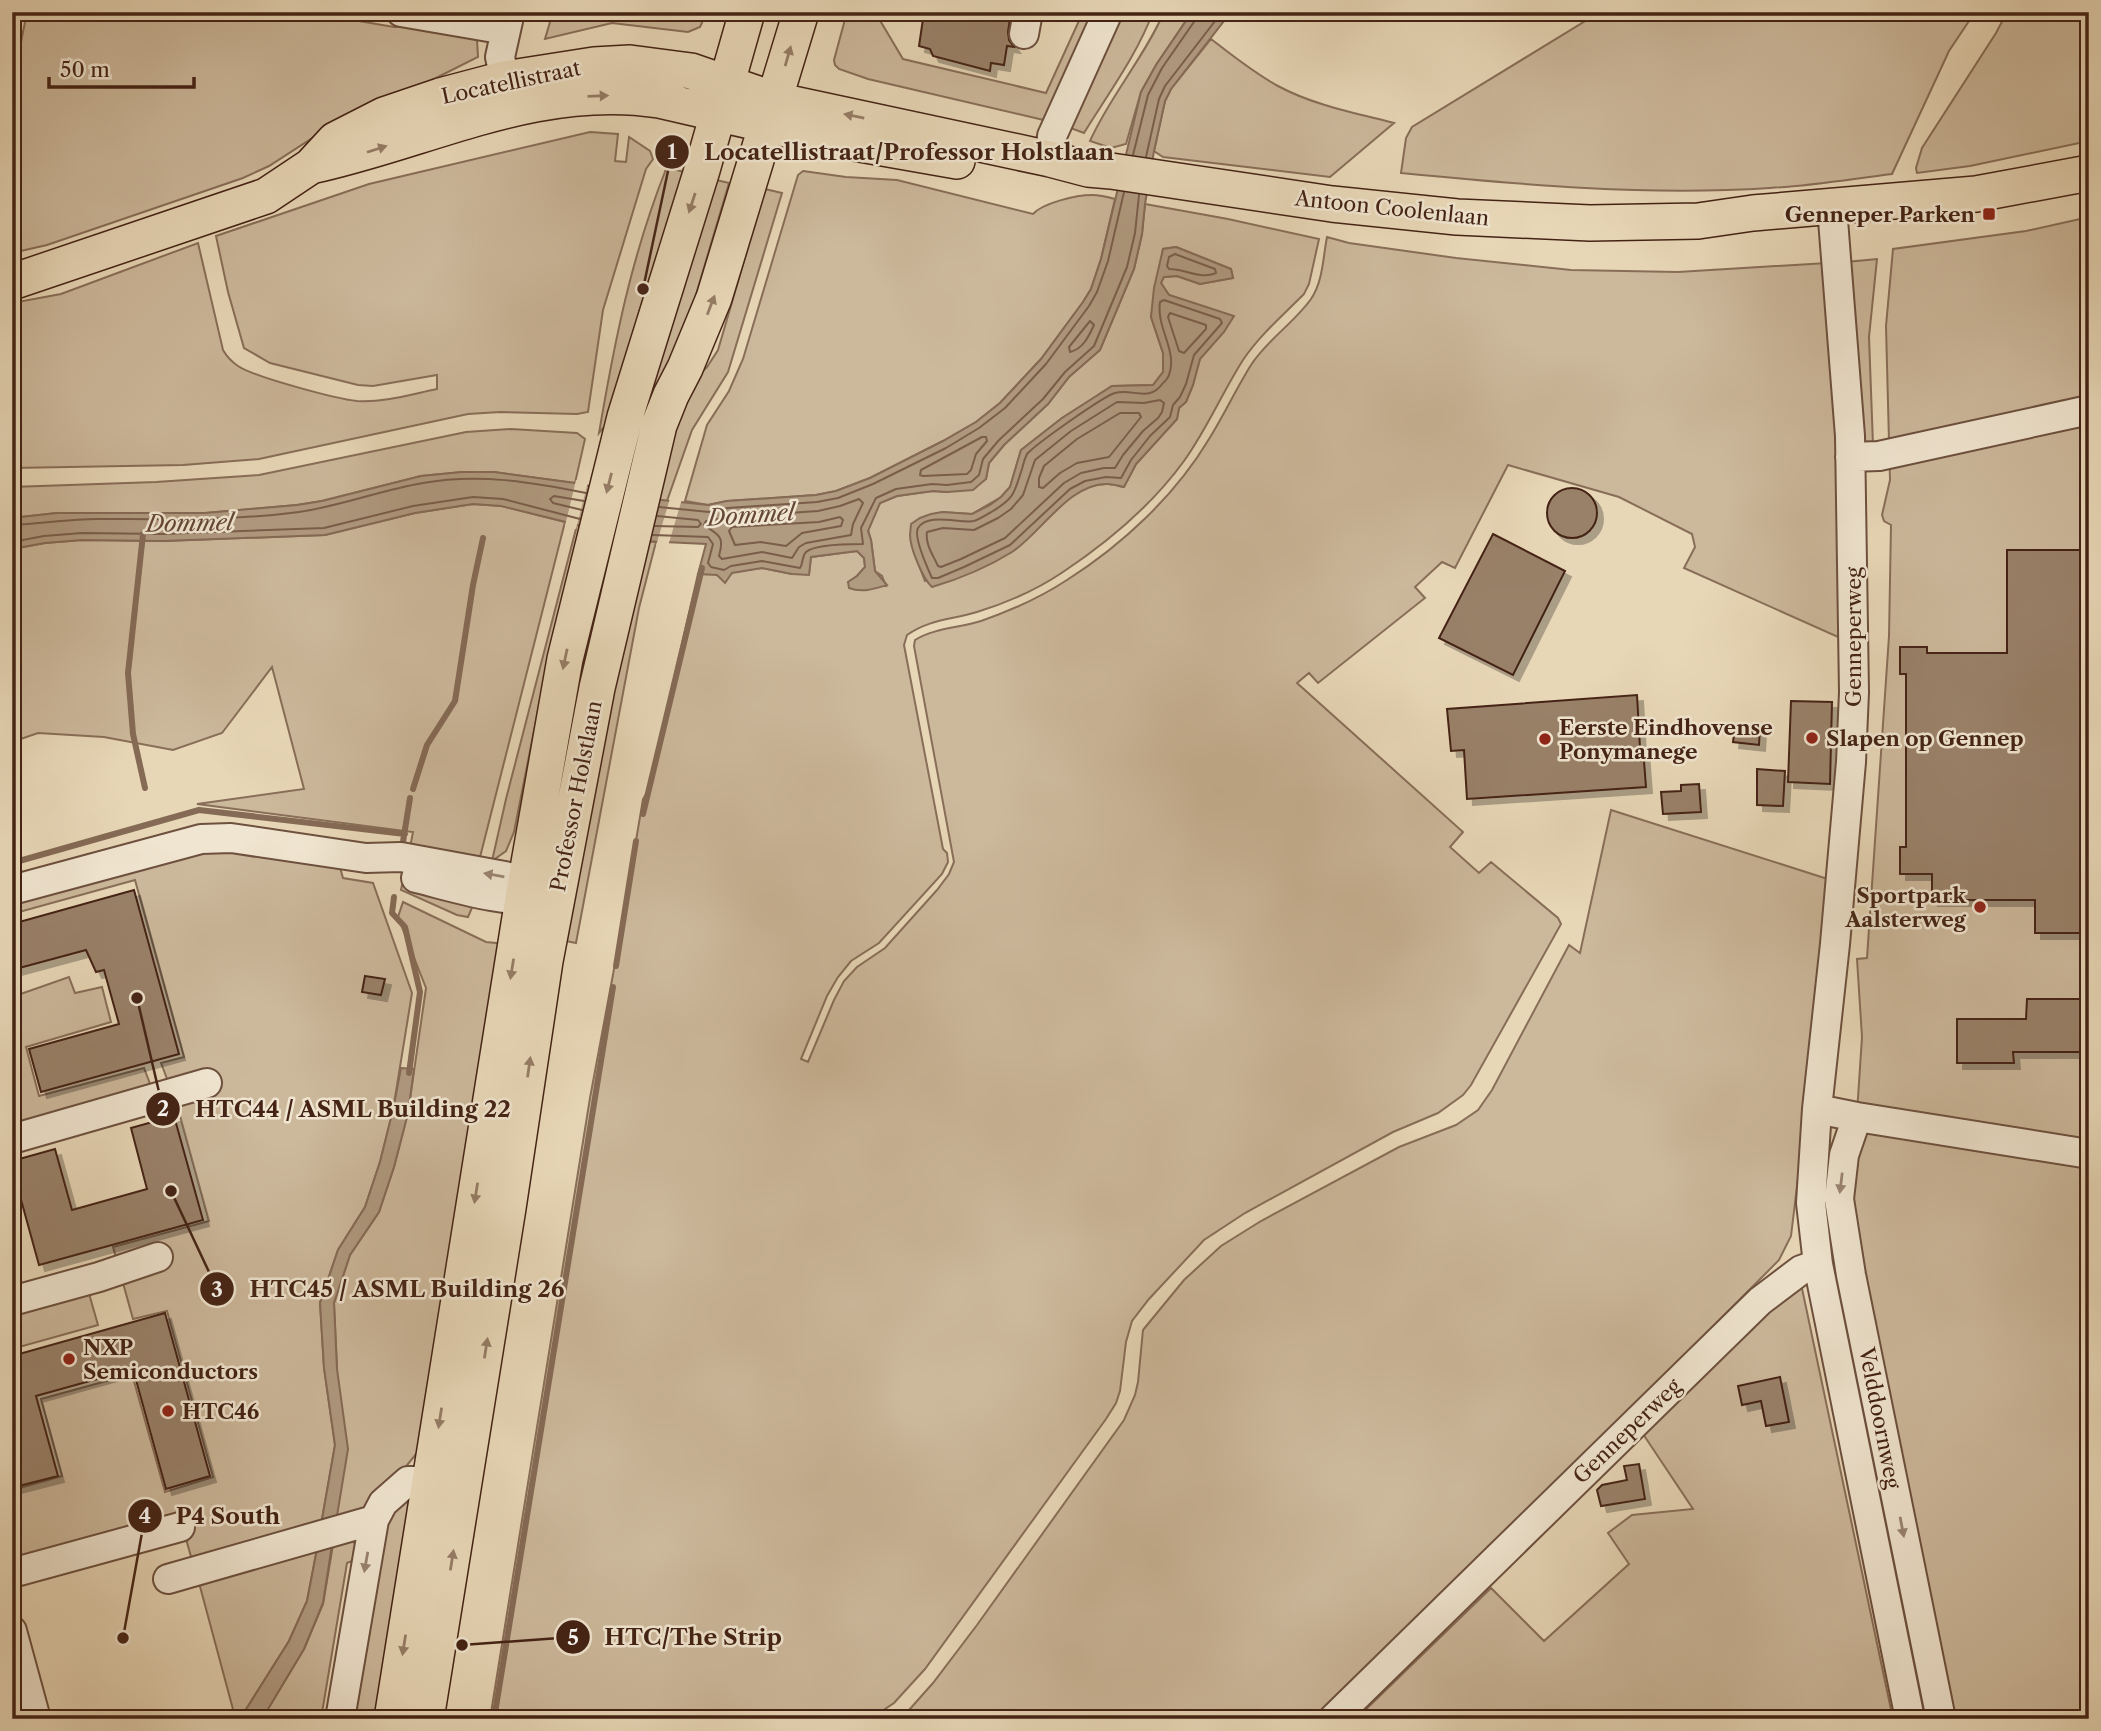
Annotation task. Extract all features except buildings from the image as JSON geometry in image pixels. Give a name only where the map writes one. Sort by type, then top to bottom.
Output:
[{"type":"main road","name":"Professor Holstlaan","points":[[392,1719],[524,891],[565,659],[625,417],[723,100],[747,12]]},
{"type":"main road","name":"Professor Holstlaan","points":[[426,1719],[534,1028],[597,688],[616,601],[659,425],[714,298],[801,12]]},
{"type":"main road","name":"Locatellistraat","points":[[12,282],[266,196],[311,166],[334,140],[384,115],[440,96],[508,94],[594,65],[630,63],[691,71],[723,100]]},
{"type":"main road","name":"Antoon Coolenlaan","points":[[723,100],[770,113],[861,145],[1052,177],[1100,170]]},
{"type":"main road","name":"Antoon Coolenlaan","points":[[770,113],[1050,159],[1100,170],[1332,205],[1457,217],[1590,223],[1698,221],[1753,213],[1833,216],[2089,173]]},
{"type":"main road","name":"Locatellistraat","points":[[12,270],[66,262]]},
{"type":"street","points":[[401,12],[508,21],[500,57],[508,94]]},
{"type":"street","points":[[1050,159],[1052,136],[1108,12]]},
{"type":"street","name":"Genneperweg","points":[[1334,1719],[1760,1301],[1801,1270],[1818,1264],[1811,1203],[1817,1109],[1851,762],[1854,692],[1847,376],[1833,216]]},
{"type":"street","points":[[1850,457],[1879,456],[2089,410]]},
{"type":"street","points":[[12,890],[201,839],[231,838],[366,858],[401,857],[557,898]]},
{"type":"street","points":[[12,1139],[208,1083]]},
{"type":"street","points":[[1817,1109],[2089,1154]]},
{"type":"street","name":"Velddoornweg","points":[[1857,1117],[1844,1155],[1839,1199],[1851,1275],[1941,1719]]},
{"type":"street","points":[[12,1301],[99,1277],[158,1257]]},
{"type":"street","name":"Velddoornweg","points":[[1818,1264],[1910,1719]]},
{"type":"street","points":[[340,1719],[374,1520],[383,1503],[408,1481],[430,1481],[452,1500],[460,1512]]},
{"type":"street","points":[[169,1579],[374,1520]]},
{"type":"street","points":[[12,1573],[180,1527]]},
{"type":"street","points":[[12,1631],[36,1719]]},
{"type":"shaded area","points":[[27,12],[306,12],[394,27],[427,27],[475,37],[478,57],[432,80],[348,115],[269,166],[243,178],[47,245],[12,253],[12,87]]},
{"type":"shaded area","points":[[553,12],[707,12],[700,27],[688,32],[612,23],[545,39]]},
{"type":"shaded area","points":[[847,12],[875,12],[903,59],[1046,93],[1083,12],[1098,12],[1048,121],[868,79],[839,69],[834,60]]},
{"type":"shaded area","points":[[1118,12],[1153,12],[1130,59],[1084,133],[1065,126]]},
{"type":"shaded area","points":[[1164,12],[1192,12],[1141,92],[1126,144],[1111,148],[1090,141],[1107,108],[1147,45]]},
{"type":"shaded area","points":[[1600,12],[1975,12],[1949,51],[1892,174],[1785,187],[1677,191],[1539,185],[1401,173],[1406,138],[1412,127]]},
{"type":"shaded area","points":[[2007,12],[2089,12],[2089,141],[1970,166],[1917,173],[1922,148]]},
{"type":"shaded area","points":[[1211,39],[1260,76],[1291,93],[1334,108],[1394,123],[1330,177],[1163,157],[1154,151],[1165,101],[1171,89]]},
{"type":"shaded area","points":[[590,132],[618,134],[615,161],[626,162],[629,137],[650,151],[653,159],[646,169],[603,310],[588,412],[468,414],[259,459],[183,465],[12,468],[12,303],[61,294],[198,243],[223,350],[238,366],[296,387],[357,401],[387,399],[437,389],[437,375],[373,386],[358,385],[270,363],[244,348],[216,236],[369,184]]},
{"type":"shaded area","points":[[666,169],[692,174],[656,258],[639,312],[619,409],[599,433],[618,332],[634,267],[654,202]]},
{"type":"shaded area","points":[[803,171],[897,180],[1033,214],[1052,203],[1077,196],[1095,195],[1115,199],[1101,259],[1091,289],[1083,302],[1041,359],[1000,403],[976,422],[870,478],[836,491],[708,505],[685,501],[707,425],[729,391],[743,359],[798,175]]},
{"type":"shaded area","points":[[708,178],[729,183],[690,315],[628,492],[620,491]]},
{"type":"shaded area","points":[[765,189],[782,193],[728,372],[692,430],[667,501],[652,499],[691,383],[707,367],[718,350]]},
{"type":"shaded area","points":[[1145,204],[1319,239],[1309,284],[1304,294],[1249,351],[1184,461],[1144,508],[1096,548],[1043,584],[999,604],[932,623],[907,635],[904,645],[943,849],[947,853],[948,862],[942,874],[879,943],[851,961],[838,977],[827,996],[801,1059],[808,1062],[844,981],[857,967],[885,948],[937,890],[954,862],[915,640],[930,633],[992,617],[1047,592],[1108,551],[1146,518],[1195,460],[1257,356],[1311,299],[1320,277],[1327,237],[1349,243],[1456,258],[1571,270],[1678,272],[1827,263],[1835,352],[1844,630],[1838,630],[1838,637],[1684,568],[1695,547],[1692,534],[1619,497],[1508,465],[1455,568],[1442,562],[1415,587],[1425,598],[1318,683],[1309,673],[1297,683],[1463,832],[1450,847],[1479,873],[1491,862],[1558,918],[1561,924],[1463,1095],[1438,1113],[1393,1132],[1245,1213],[1204,1240],[1132,1321],[1126,1342],[1120,1391],[1106,1419],[925,1669],[894,1703],[870,1719],[490,1719],[590,1098],[643,799],[648,791],[698,574],[762,568],[792,574],[809,574],[811,557],[857,551],[864,558],[865,567],[849,582],[886,586],[882,576],[875,571],[868,530],[880,503],[897,496],[933,491],[947,492],[986,479],[989,463],[1004,445],[1048,404],[1069,377],[1100,350],[1134,269]],"holes":[[[1176,247],[1231,269],[1233,278],[1200,284],[1177,276],[1163,277],[1161,283],[1169,295],[1220,312],[1211,346],[1200,358],[1193,385],[1186,402],[1179,408],[1177,419],[1136,464],[1124,487],[1108,484],[1081,491],[1012,551],[970,571],[925,581],[913,550],[942,512],[972,514],[1001,497],[1010,487],[1021,450],[1062,418],[1112,386],[1153,385],[1163,372],[1163,353],[1151,317],[1163,249]]]},
{"type":"shaded area","name":"Sportpark Aalsterweg","points":[[2089,217],[2089,1719],[1950,1719],[1851,1204],[1862,1037],[1857,959],[1867,958],[1889,636],[1891,525],[1884,521],[1882,515],[1890,480],[1886,326],[1893,249],[2026,231]]},
{"type":"shaded area","points":[[1877,259],[1869,337],[1873,445],[1868,446],[1860,441],[1846,262]]},
{"type":"shaded area","points":[[511,429],[577,433],[585,439],[575,483],[494,472],[462,472],[421,476],[297,505],[205,513],[57,513],[12,518],[12,487],[259,475],[466,432]]},
{"type":"shaded area","points":[[473,504],[502,506],[565,522],[478,865],[409,853],[413,832],[197,804],[304,789],[272,667],[222,733],[173,750],[104,737],[38,733],[12,742],[12,549],[82,540],[163,541],[325,535],[415,513]]},
{"type":"shaded area","points":[[577,525],[585,527],[545,675],[514,832],[506,851],[492,861],[506,799]]},
{"type":"shaded area","points":[[643,541],[656,542],[639,608],[576,943],[561,940]]},
{"type":"shaded area","points":[[1611,810],[1834,881],[1791,1236],[1779,1260],[1319,1719],[901,1719],[933,1683],[977,1625],[1124,1420],[1138,1382],[1143,1330],[1184,1280],[1221,1246],[1261,1221],[1399,1147],[1456,1125],[1478,1110],[1492,1090],[1569,945],[1580,953]]},
{"type":"shaded area","points":[[230,848],[339,864],[343,878],[373,883],[412,993],[393,1110],[380,1162],[365,1207],[338,1250],[320,1303],[324,1368],[335,1445],[321,1525],[192,1560],[180,1518],[12,1565],[12,1542],[17,1541],[12,1526],[12,1490],[62,1476],[41,1399],[132,1374],[165,1492],[213,1477],[167,1311],[133,1319],[113,1247],[209,1221],[177,1105],[161,1063],[184,1057],[135,880],[12,914],[12,898],[190,849]]},
{"type":"shaded area","points":[[402,885],[474,903],[468,917],[457,915],[401,890]]},
{"type":"shaded area","points":[[403,902],[486,942],[506,944],[426,1442],[367,1514],[336,1522],[337,1368],[334,1303],[350,1255],[379,1212],[394,1167],[408,1113],[426,988],[398,917]]},
{"type":"shaded area","points":[[69,977],[75,993],[102,987],[111,1022],[26,1047],[39,1096],[144,1068],[152,1089],[12,1129],[12,997]]},
{"type":"shaded area","points":[[1800,1279],[1893,1719],[1356,1719],[1491,1588],[1544,1641],[1629,1564],[1608,1533],[1632,1515],[1693,1509],[1643,1434]]},
{"type":"shaded area","points":[[88,1290],[98,1325],[12,1349],[12,1311]]},
{"type":"shaded area","points":[[412,1494],[381,1719],[350,1719],[380,1531],[396,1506]]},
{"type":"shaded area","points":[[352,1540],[357,1546],[355,1560],[347,1563],[321,1719],[262,1719],[304,1649],[323,1604],[333,1545]]},
{"type":"shaded area","points":[[317,1549],[307,1601],[289,1641],[245,1711],[234,1713],[198,1579]]},
{"type":"water","name":"Dommel","points":[[1192,12],[1231,12],[1171,89],[1165,101],[1134,269],[1100,350],[1069,377],[1048,404],[1004,445],[989,463],[986,479],[973,490],[933,491],[897,496],[880,503],[868,531],[875,571],[887,585],[863,590],[849,588],[848,582],[865,567],[864,558],[857,551],[811,557],[809,575],[762,568],[732,573],[725,583],[717,575],[698,574],[706,544],[643,541],[501,506],[473,504],[415,513],[325,535],[163,541],[82,540],[12,549],[12,518],[57,513],[205,513],[297,505],[421,476],[462,472],[494,472],[575,483],[652,499],[708,505],[727,501],[816,495],[836,491],[870,478],[976,422],[1000,403],[1041,359],[1083,302],[1091,289],[1101,259],[1141,92]]},
{"type":"water","points":[[1176,247],[1231,269],[1233,278],[1200,284],[1177,276],[1164,277],[1161,283],[1169,295],[1234,316],[1200,359],[1193,385],[1186,402],[1179,408],[1177,419],[1136,464],[1124,487],[1108,484],[1081,491],[1056,510],[1012,552],[973,572],[932,587],[915,555],[910,535],[911,524],[931,514],[972,514],[990,505],[1010,487],[1021,450],[1062,418],[1112,386],[1153,385],[1163,372],[1163,353],[1151,317],[1154,288],[1163,249]]},
{"type":"water","points":[[401,1068],[414,1069],[408,1113],[394,1167],[379,1212],[350,1255],[334,1303],[337,1369],[348,1449],[336,1522],[321,1525],[335,1445],[324,1368],[320,1303],[338,1250],[365,1207],[380,1162]]},
{"type":"water","points":[[332,1545],[323,1603],[304,1649],[262,1719],[246,1719],[245,1711],[289,1641],[307,1601],[317,1549]]},
{"type":"pier","points":[[576,480],[588,482],[576,529],[565,526]]},
{"type":"pier","points":[[670,498],[682,499],[668,546],[656,546]]},
{"type":"waterway","name":"Dommel","points":[[143,534],[128,673],[133,734],[145,788]]},
{"type":"waterway","points":[[413,789],[427,745],[455,701],[483,538]]},
{"type":"waterway","points":[[643,814],[702,568]]},
{"type":"waterway","points":[[402,848],[410,798]]},
{"type":"waterway","points":[[12,863],[199,810],[405,834]]},
{"type":"waterway","points":[[616,966],[636,841]]},
{"type":"waterway","points":[[394,897],[392,913],[405,927],[420,992],[409,1073]]},
{"type":"waterway","points":[[494,1719],[613,987]]},
{"type":"place","name":"Genneper Parken","points":[[1989,214]]},
{"type":"place","name":"Locatellistraat/Professor Holstlaan","points":[[643,289]]},
{"type":"place","name":"Slapen op Gennep","points":[[1812,738]]},
{"type":"place","name":"Eerste Eindhovense Ponymanege","points":[[1545,739]]},
{"type":"place","name":"Sportpark Aalsterweg","points":[[1980,907]]},
{"type":"place","name":"HTC44 / ASML Building 22","points":[[137,998]]},
{"type":"place","name":"HTC45 / ASML Building 26","points":[[171,1191]]},
{"type":"place","name":"NXP Semiconductors","points":[[69,1359]]},
{"type":"place","name":"HTC46","points":[[168,1411]]},
{"type":"place","name":"P4 South","points":[[123,1638]]},
{"type":"place","name":"HTC/The Strip","points":[[462,1645]]}]
